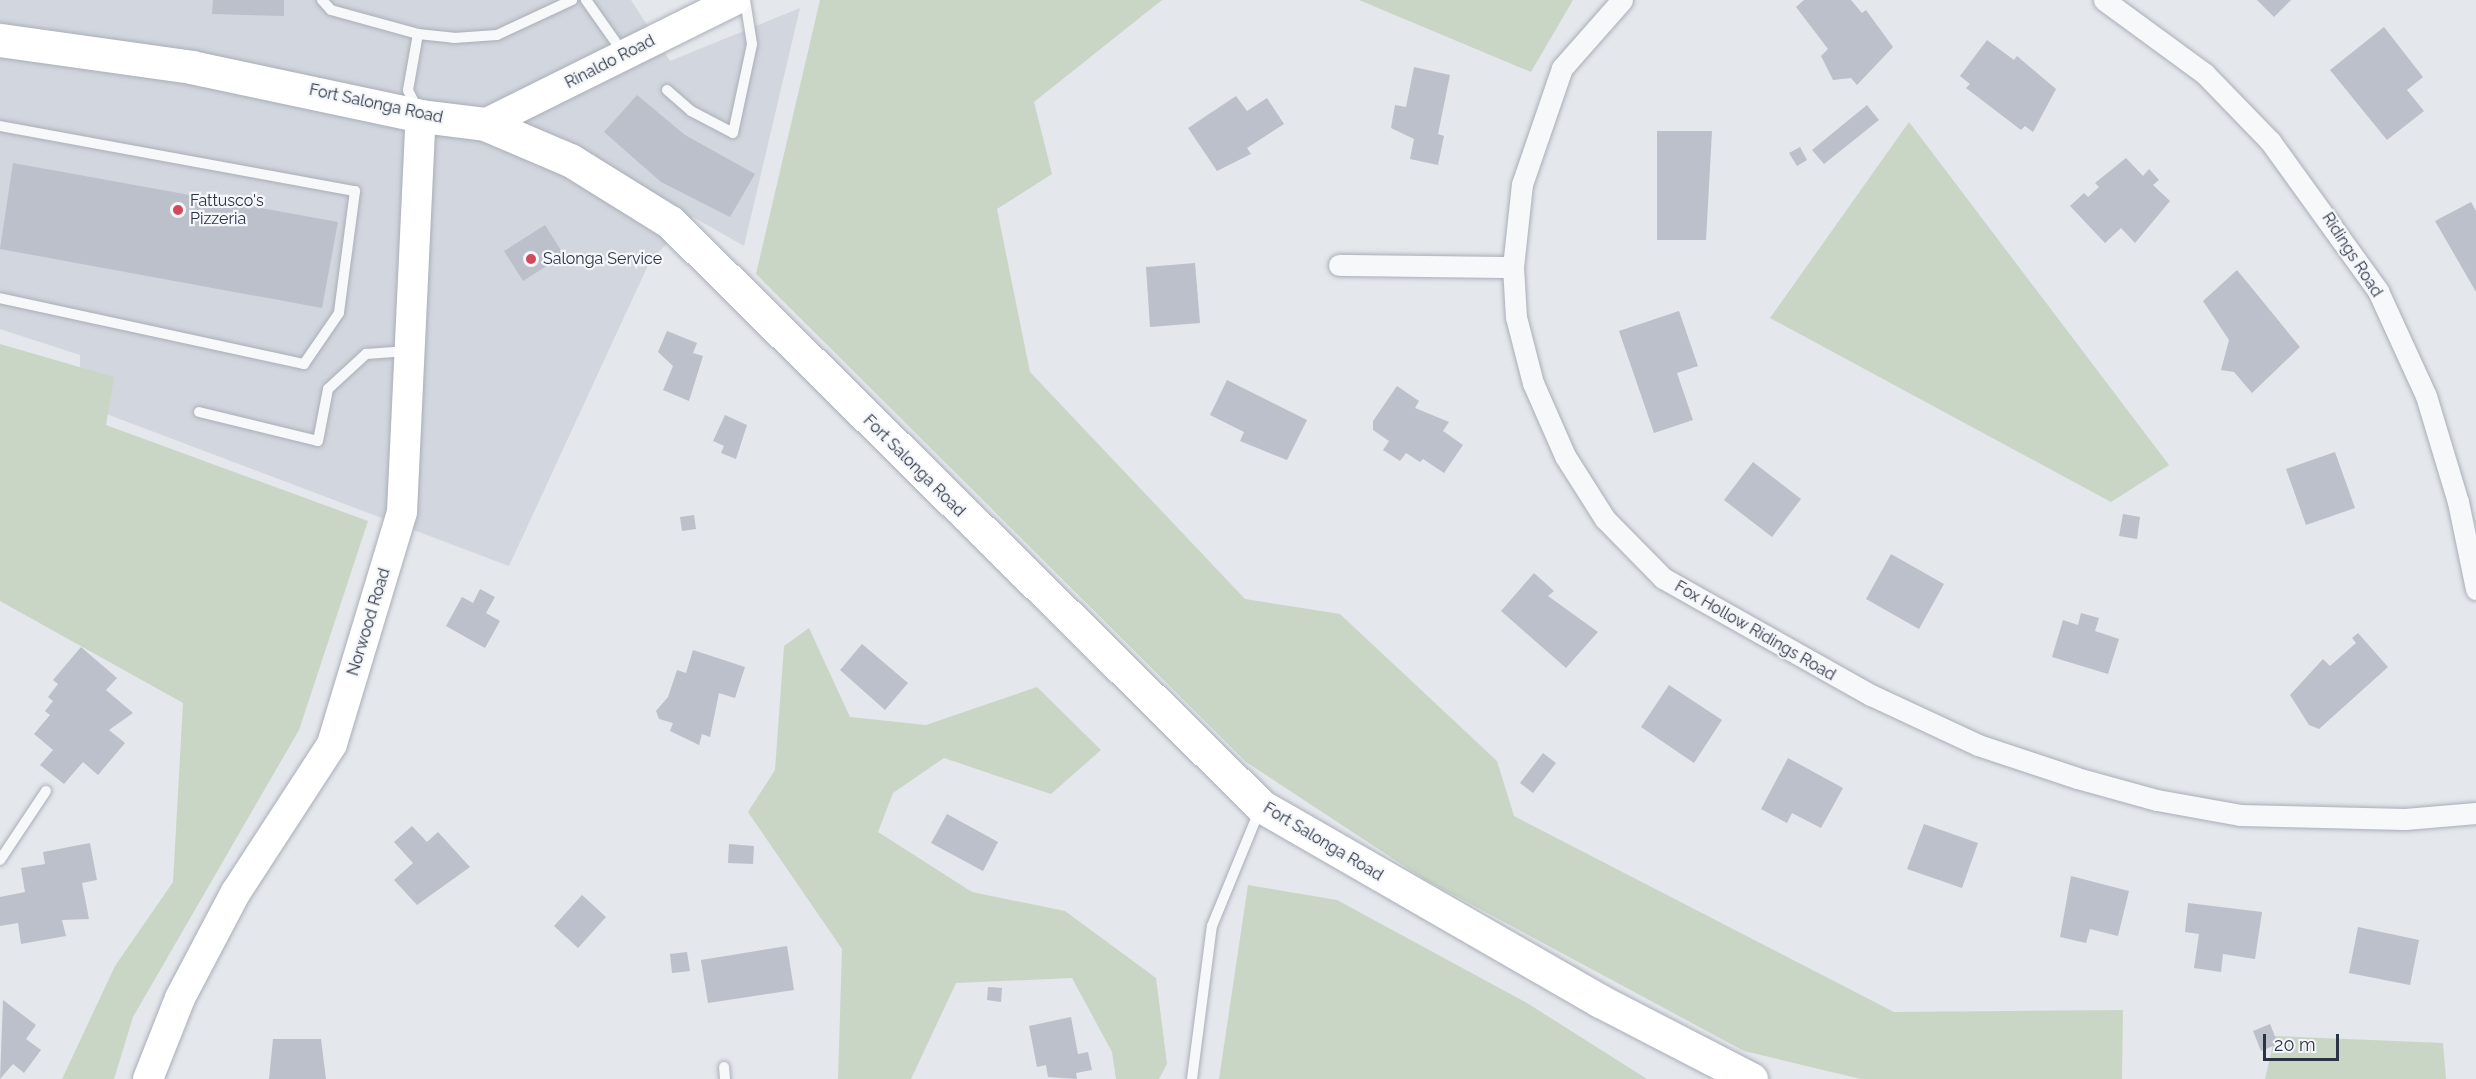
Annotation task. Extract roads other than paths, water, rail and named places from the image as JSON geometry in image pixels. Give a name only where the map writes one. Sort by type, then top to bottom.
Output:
[{"type":"main road","name":"Fort Salonga Road","points":[[0,40],[191,67],[421,116],[485,124],[570,160],[670,222],[1261,806],[1600,1001],[1751,1079]]},
{"type":"street","name":"Rinaldo Road","points":[[485,124],[735,0]]},
{"type":"street","name":"Fox Hollow Ridings Road","points":[[1622,0],[1562,68],[1522,184],[1513,267],[1516,317],[1533,383],[1565,456],[1605,519],[1663,578],[1736,623],[1978,745],[2157,800],[2241,815],[2323,820],[2476,813]]},
{"type":"street","name":"Ridings Road","points":[[2104,0],[2205,74],[2270,141],[2378,291],[2426,396],[2458,502],[2476,589]]},
{"type":"street","name":"Norwood Road","points":[[148,1079],[180,998],[237,892],[332,744],[402,512],[421,116]]},
{"type":"street","points":[[1339,265],[1513,267]]},
{"type":"lane","points":[[322,0],[331,10],[418,34],[497,35],[572,0]]},
{"type":"lane","points":[[586,0],[625,55]]},
{"type":"lane","points":[[667,90],[691,111],[734,133],[752,44],[745,0]]},
{"type":"lane","points":[[418,34],[408,90],[421,116]]},
{"type":"lane","points":[[0,126],[356,190],[339,313],[304,364],[0,298]]},
{"type":"lane","points":[[199,412],[318,441],[328,389],[366,354],[408,351]]},
{"type":"lane","points":[[0,860],[46,791]]},
{"type":"lane","points":[[1192,1079],[1212,926],[1261,806]]},
{"type":"lane","points":[[724,1067],[725,1079]]},
{"type":"place","name":"Fattusco's Pizzeria","points":[[178,210]]},
{"type":"place","name":"Salonga Service","points":[[531,259]]}]
